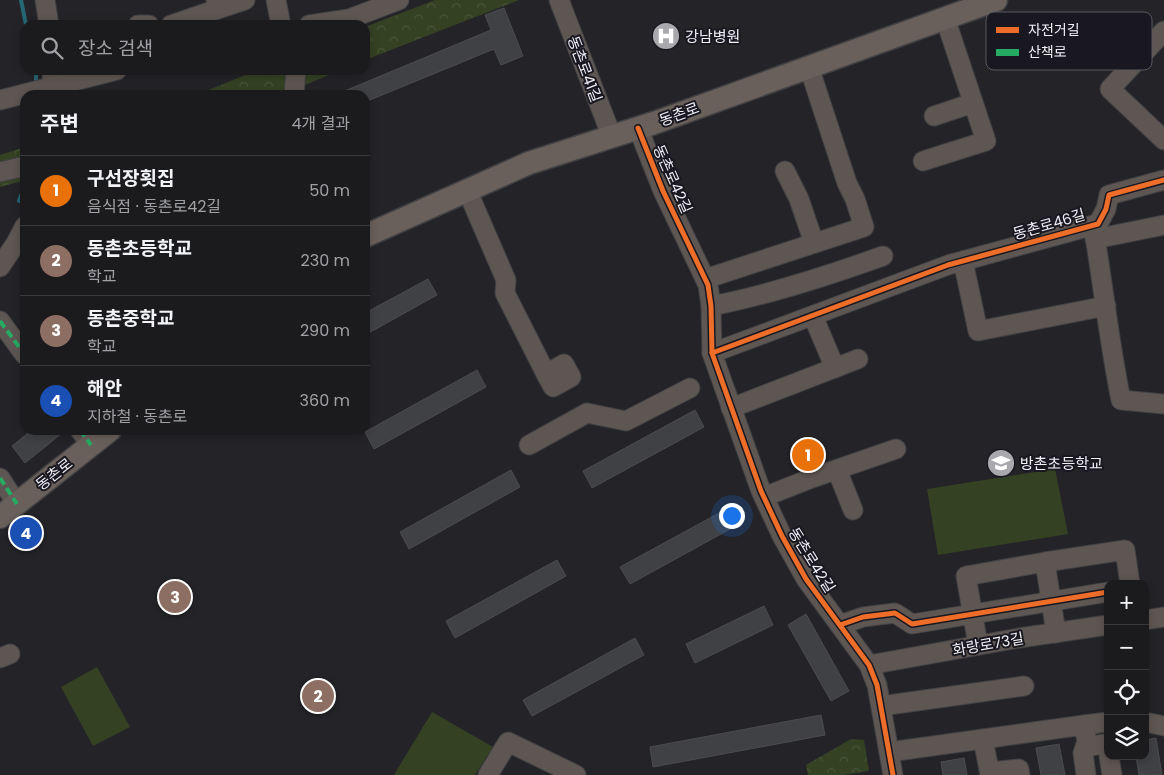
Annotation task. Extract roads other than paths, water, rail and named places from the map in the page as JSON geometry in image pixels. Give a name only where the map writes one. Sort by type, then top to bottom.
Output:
[{"type":"main road","name":"동촌로","points":[[370,233],[529,163],[612,138],[996,0]]},
{"type":"main road","name":"동촌로","points":[[8,511],[86,438]]},
{"type":"street","points":[[45,0],[48,20]]},
{"type":"street","points":[[182,20],[217,4],[245,0]]},
{"type":"street","points":[[276,0],[280,20]]},
{"type":"street","points":[[342,20],[399,0]]},
{"type":"street","name":"동촌로41길","points":[[559,0],[612,138]]},
{"type":"street","points":[[923,161],[986,140],[945,18]]},
{"type":"street","points":[[1152,44],[1164,31]]},
{"type":"street","points":[[705,279],[864,227],[855,199],[847,183],[809,67]]},
{"type":"street","points":[[1128,70],[1110,89],[1164,140]]},
{"type":"street","points":[[32,90],[94,75]]},
{"type":"street","points":[[294,90],[296,75]]},
{"type":"street","points":[[0,100],[20,94]]},
{"type":"street","points":[[934,116],[974,103]]},
{"type":"street","name":"동촌로42길","points":[[638,128],[663,192],[705,279],[711,306],[712,354],[764,497],[782,536],[806,579],[869,665],[877,685],[893,775]]},
{"type":"street","points":[[0,172],[20,167]]},
{"type":"street","points":[[785,171],[799,199],[814,243]]},
{"type":"street","name":"동촌로46길","points":[[813,316],[921,274],[963,261],[1094,232],[1106,209],[1109,195],[1164,180]]},
{"type":"street","points":[[468,190],[506,280],[504,293],[546,374]]},
{"type":"street","points":[[1164,225],[1094,232],[1121,400],[1164,404]]},
{"type":"street","points":[[0,267],[20,248]]},
{"type":"street","points":[[711,306],[741,300],[805,282],[882,256]]},
{"type":"street","points":[[963,261],[978,331],[1106,306]]},
{"type":"street","points":[[712,354],[813,316],[835,368]]},
{"type":"street","points":[[0,321],[20,348]]},
{"type":"street","points":[[731,408],[858,359]]},
{"type":"street","points":[[529,445],[587,413],[626,421],[690,388]]},
{"type":"street","points":[[764,497],[896,449]]},
{"type":"street","points":[[837,470],[853,510]]},
{"type":"street","name":"동촌로","points":[[0,478],[8,511]]},
{"type":"street","points":[[978,645],[966,576],[1125,550],[1129,580]]},
{"type":"street","points":[[1045,562],[1056,633]]},
{"type":"street","points":[[840,625],[863,617],[895,613],[912,624],[1104,593]]},
{"type":"street","points":[[1149,619],[1164,617]]},
{"type":"street","name":"화랑로73길","points":[[869,665],[978,645],[1104,626]]},
{"type":"street","points":[[881,706],[1024,686]]},
{"type":"street","points":[[889,752],[1104,722]]},
{"type":"street","points":[[1149,723],[1164,726]]},
{"type":"street","points":[[1084,725],[1088,742],[1082,753],[1086,775]]},
{"type":"street","points":[[983,739],[990,774],[1019,769],[1020,775]]},
{"type":"street","points":[[488,775],[508,742],[576,775]]},
{"type":"street","points":[[1085,747],[1104,744]]},
{"type":"street","points":[[1110,760],[1112,775]]},
{"type":"waterway","points":[[21,0],[25,20]]},
{"type":"waterway","points":[[36,75],[36,85]]},
{"type":"place","name":"강남병원","points":[[666,36]]},
{"type":"place","name":"구선장횟집","points":[[808,455]]},
{"type":"place","name":"방촌초등학교","points":[[1001,463]]},
{"type":"place","name":"해안","points":[[26,533]]},
{"type":"place","name":"동촌중학교","points":[[175,597]]},
{"type":"place","name":"동촌초등학교","points":[[318,696]]}]
